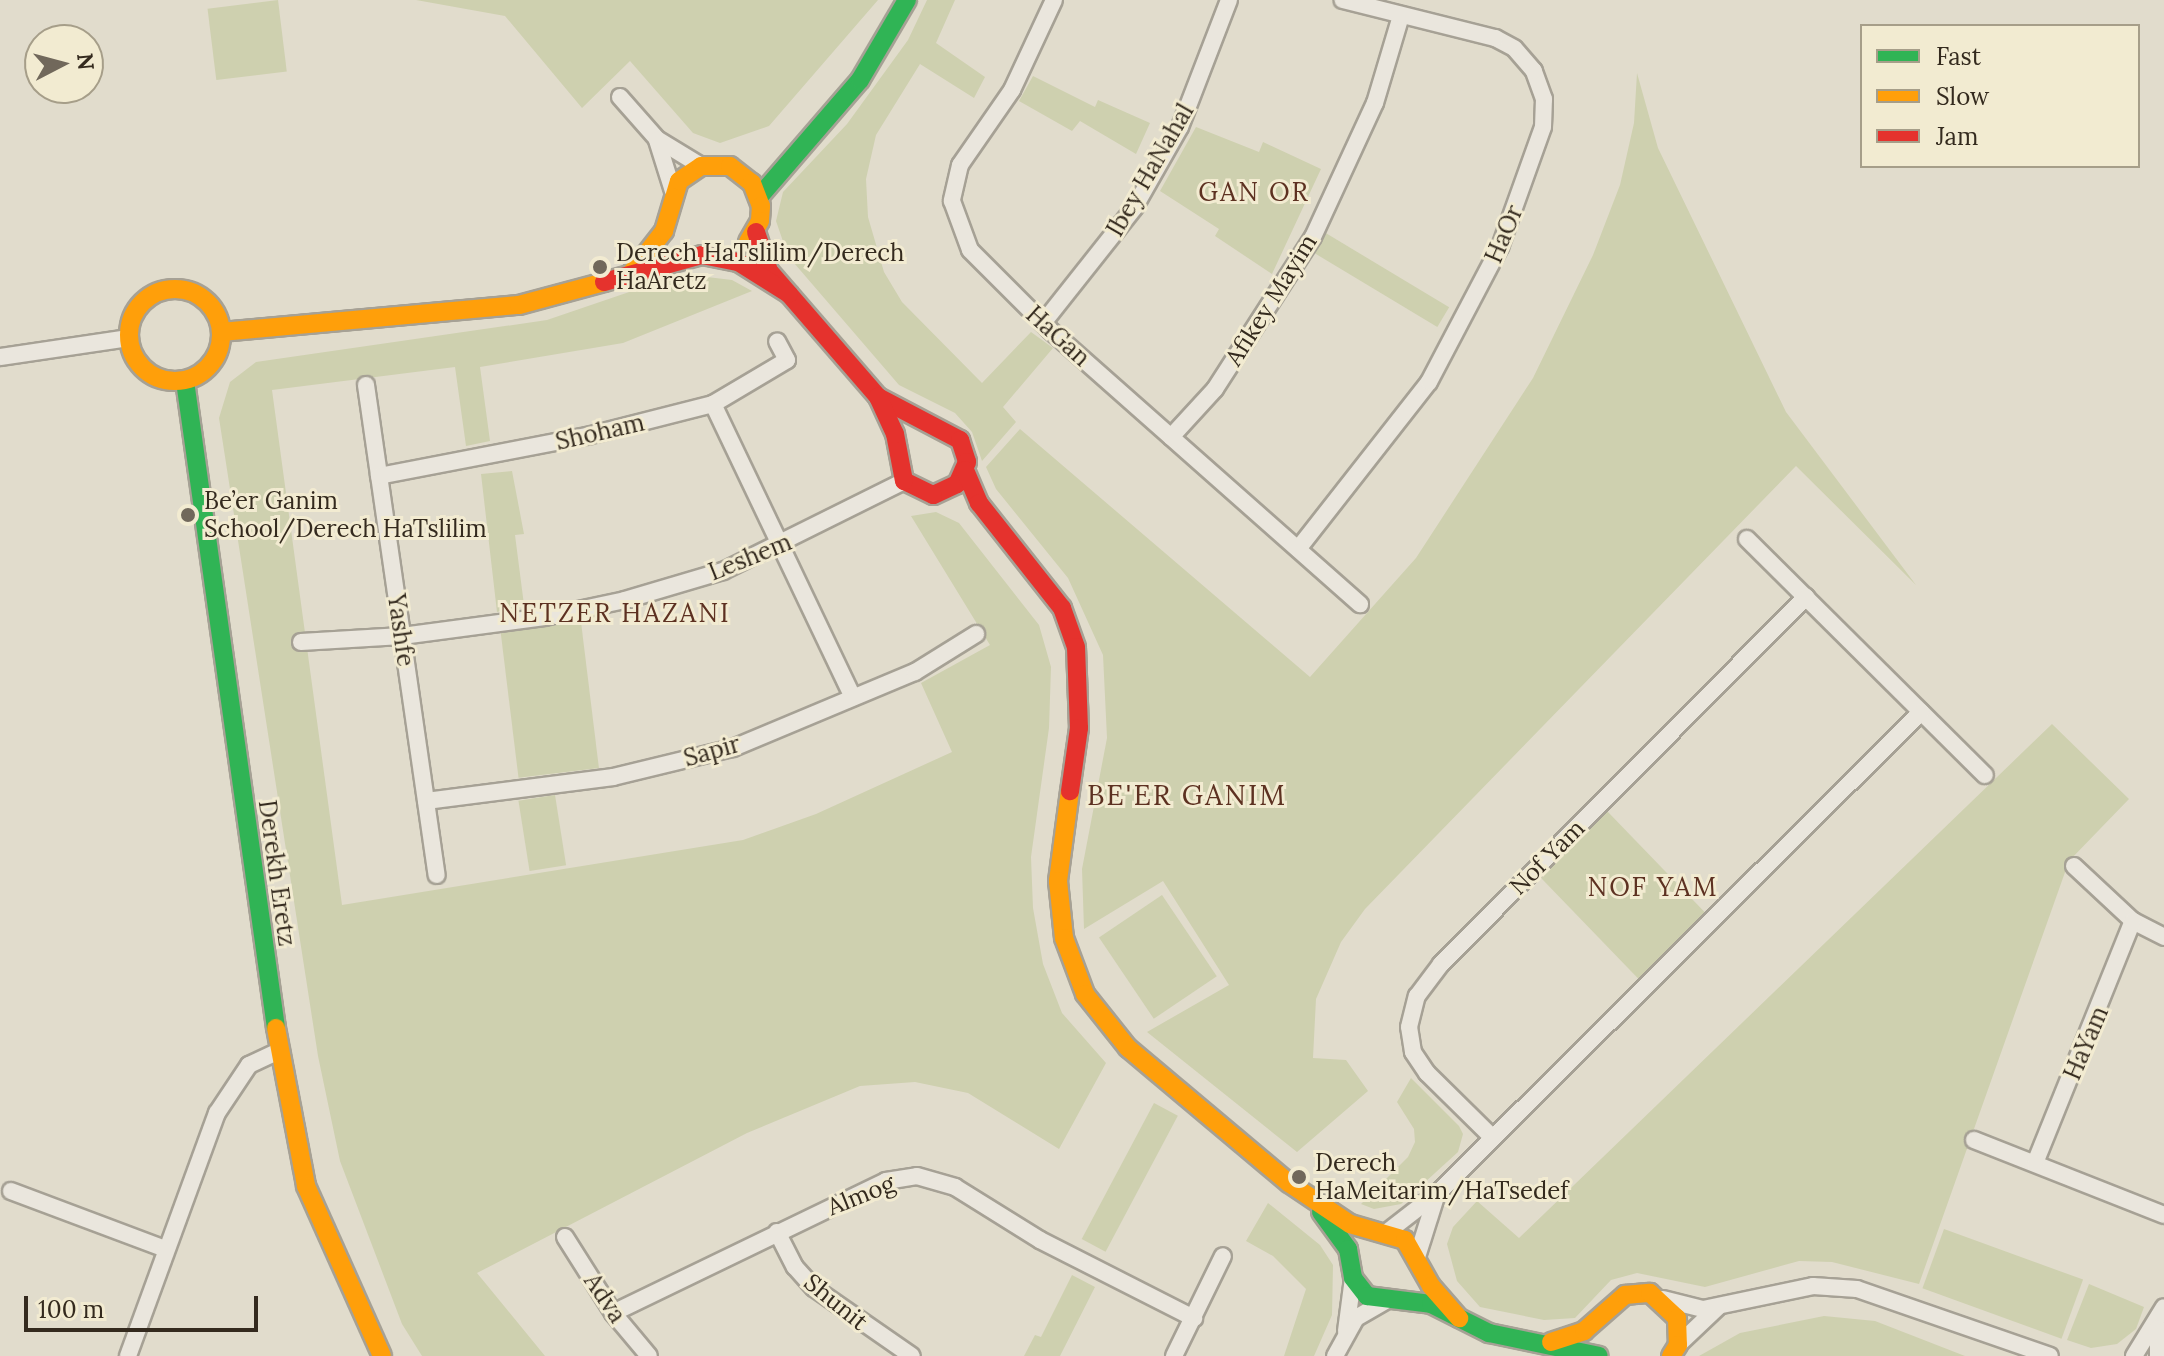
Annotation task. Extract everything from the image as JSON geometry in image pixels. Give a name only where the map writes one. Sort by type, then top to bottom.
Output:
[{"type":"street","points":[[907,0],[860,80],[759,197],[756,232],[763,261],[878,397],[909,417],[940,426],[960,440],[965,470],[988,516],[1047,584],[1076,647],[1079,728],[1058,881],[1061,921],[1077,977],[1096,1011],[1128,1048],[1301,1191],[1350,1224],[1405,1240],[1431,1286],[1459,1318]]},
{"type":"street","name":"HaGan","points":[[1054,0],[1012,90],[960,165],[952,201],[970,250],[1043,323],[1360,604]]},
{"type":"street","name":"Ibey HaNahal","points":[[1043,323],[1134,208],[1180,127],[1229,0]]},
{"type":"street","name":"HaOr","points":[[1298,549],[1429,382],[1500,247],[1543,127],[1544,99],[1534,71],[1514,48],[1495,38],[1343,0]]},
{"type":"street","name":"Afikey Mayim","points":[[1171,437],[1215,389],[1313,237],[1375,103],[1401,16]]},
{"type":"street","points":[[620,97],[657,139],[701,166]]},
{"type":"street","points":[[628,275],[655,245],[669,215],[673,191],[657,139]]},
{"type":"street","points":[[743,174],[793,155]]},
{"type":"street","points":[[673,191],[701,166],[719,164],[743,174],[759,197]]},
{"type":"street","points":[[669,215],[679,239],[708,256],[752,269],[789,294]]},
{"type":"street","points":[[221,332],[519,305],[628,275],[738,250],[756,232]]},
{"type":"street","points":[[169,289],[196,293],[209,303],[221,332],[216,358],[185,381],[168,382],[147,372],[132,354],[128,338],[139,305],[169,289]]},
{"type":"street","points":[[0,357],[128,338]]},
{"type":"street","name":"Shoham","points":[[379,476],[587,436],[713,404],[787,360],[777,341]]},
{"type":"street","name":"Derekh Eretz","points":[[185,381],[279,1051],[306,1186],[347,1287],[382,1356]]},
{"type":"street","name":"Yashfe","points":[[366,385],[437,875]]},
{"type":"street","points":[[878,397],[898,453],[904,481],[988,516]]},
{"type":"street","points":[[713,404],[853,697]]},
{"type":"street","points":[[898,453],[916,429],[940,426]]},
{"type":"street","points":[[933,495],[957,484],[965,470]]},
{"type":"street","name":"Leshem","points":[[301,642],[402,636],[545,617],[625,600],[723,571],[781,546],[904,481]]},
{"type":"street","points":[[1747,539],[1985,775]]},
{"type":"street","name":"Nof Yam","points":[[1493,1138],[1427,1073],[1413,1052],[1409,1027],[1417,996],[1441,964],[1806,597]]},
{"type":"street","name":"Sapir","points":[[426,801],[613,777],[733,748],[915,672],[976,634]]},
{"type":"street","points":[[1345,1337],[1352,1269],[1359,1245],[1383,1233],[1440,1191],[1921,712]]},
{"type":"street","points":[[2074,866],[2133,921],[2164,937]]},
{"type":"street","name":"HaYam","points":[[2035,1163],[2133,921]]},
{"type":"street","points":[[128,1356],[200,1152],[233,1085],[249,1065],[279,1051]]},
{"type":"street","points":[[1974,1140],[2164,1215]]},
{"type":"street","name":"Almog","points":[[613,1313],[886,1181],[934,1180],[1194,1318]]},
{"type":"street","points":[[11,1191],[165,1249]]},
{"type":"street","points":[[1301,1191],[1341,1237],[1352,1269],[1367,1296],[1431,1304],[1489,1333],[1599,1356]]},
{"type":"street","points":[[1335,1356],[1356,1318],[1412,1287],[1426,1216],[1440,1191]]},
{"type":"street","name":"Shunit","points":[[777,1232],[795,1267],[814,1288],[912,1356]]},
{"type":"street","name":"Adva","points":[[565,1237],[613,1313],[649,1356]]},
{"type":"street","points":[[1174,1356],[1223,1256]]},
{"type":"street","points":[[1538,1345],[1584,1331],[1625,1295],[1637,1292],[1683,1307],[1718,1307],[1813,1286],[1857,1289],[2050,1356]]},
{"type":"street","points":[[1663,1299],[1677,1318],[1674,1351]]},
{"type":"street","points":[[1674,1351],[1718,1307]]},
{"type":"street","points":[[1606,1311],[1601,1340],[1609,1356]]},
{"type":"street","points":[[2134,1356],[2161,1315]]},
{"type":"street","points":[[2158,1356],[2161,1315]]},
{"type":"green space","points":[[278,0],[287,71],[216,80],[208,9]]},
{"type":"green space","points":[[416,0],[878,0],[769,126],[720,143],[693,133],[630,61],[582,108],[505,16]]},
{"type":"green space","points":[[927,0],[955,0],[936,43],[985,77],[974,98],[920,64],[876,135],[866,179],[868,217],[884,272],[902,302],[982,383],[1031,332],[1053,348],[1003,407],[1016,422],[982,461],[972,432],[955,413],[899,385],[788,256],[776,221],[783,192],[847,124],[908,40]]},
{"type":"green space","points":[[1637,73],[1658,148],[1786,412],[1916,585],[1796,466],[1365,909],[1341,942],[1316,999],[1313,1058],[1346,1060],[1368,1091],[1297,1152],[1147,1032],[1229,985],[1163,881],[1084,929],[1082,869],[1107,738],[1103,655],[1068,578],[996,489],[986,467],[1020,429],[1310,677],[1416,558],[1533,378],[1593,255],[1620,185],[1634,123]]},
{"type":"green space","points":[[1033,76],[1095,107],[1098,100],[1150,123],[1136,154],[1080,121],[1072,131],[1019,101]]},
{"type":"green space","points":[[1196,127],[1259,152],[1263,142],[1321,169],[1272,274],[1215,236],[1219,229],[1160,191]]},
{"type":"green space","points":[[1324,232],[1449,307],[1437,327],[1312,252]]},
{"type":"green space","points":[[682,274],[732,280],[752,291],[623,343],[480,367],[490,441],[466,446],[455,367],[272,390],[342,905],[743,840],[816,814],[952,752],[921,683],[990,645],[911,516],[936,512],[959,523],[1039,625],[1051,667],[1049,728],[1031,857],[1033,908],[1043,964],[1062,1013],[1106,1063],[1059,1149],[968,1093],[915,1082],[860,1086],[747,1133],[477,1273],[545,1356],[422,1356],[402,1324],[340,1161],[318,1056],[219,418],[230,382],[256,362],[547,320]]},
{"type":"green space","points":[[512,471],[524,534],[515,535],[524,605],[497,612],[481,474]]},
{"type":"green space","points":[[581,622],[599,768],[519,778],[501,632]]},
{"type":"green space","points":[[2052,724],[2129,799],[2069,861],[1919,1284],[1832,1262],[1799,1261],[1705,1287],[1637,1273],[1611,1280],[1575,1318],[1544,1320],[1480,1307],[1457,1281],[1447,1244],[1453,1227],[1477,1201],[1519,1238]]},
{"type":"green space","points":[[555,795],[566,865],[530,871],[518,801]]},
{"type":"green space","points":[[1607,811],[1708,916],[1641,981],[1539,876]]},
{"type":"green space","points":[[1162,895],[1217,976],[1154,1019],[1099,937]]},
{"type":"green space","points":[[1411,1078],[1459,1126],[1463,1134],[1458,1152],[1401,1204],[1374,1209],[1361,1204],[1408,1157],[1415,1142],[1414,1129],[1397,1102]]},
{"type":"green space","points":[[1154,1103],[1178,1116],[1106,1252],[1082,1239]]},
{"type":"green space","points":[[1268,1203],[1320,1245],[1333,1265],[1332,1315],[1314,1356],[1284,1356],[1306,1289],[1273,1256],[1246,1241]]},
{"type":"green space","points":[[1944,1229],[2083,1280],[2062,1339],[1922,1288]]},
{"type":"green space","points":[[1072,1275],[1095,1287],[1060,1356],[1024,1356],[1035,1335],[1041,1337]]},
{"type":"green space","points":[[2089,1284],[2144,1307],[2136,1329],[2117,1344],[2091,1348],[2067,1340]]},
{"type":"green space","points":[[1824,1316],[1875,1321],[1965,1356],[1699,1356],[1740,1333]]},
{"type":"traffic: fast","points":[[759,197],[860,80],[907,0]]},
{"type":"traffic: fast","points":[[185,381],[276,1028]]},
{"type":"traffic: fast","points":[[1321,1212],[1348,1249],[1353,1278],[1367,1296],[1431,1304],[1489,1333],[1599,1356]]},
{"type":"traffic: slow","points":[[632,272],[664,231],[679,181],[701,166],[730,166],[752,183],[761,206],[760,221],[748,242]]},
{"type":"traffic: slow","points":[[221,332],[519,305],[604,282]]},
{"type":"traffic: slow","points":[[166,289],[184,289],[201,296],[214,309],[221,335],[214,361],[201,374],[184,381],[166,381],[149,374],[136,361],[129,344],[129,326],[136,309],[149,296],[166,289]]},
{"type":"traffic: slow","points":[[1070,791],[1058,881],[1064,938],[1085,994],[1128,1048],[1289,1183],[1350,1224],[1405,1240],[1431,1286],[1459,1318]]},
{"type":"traffic: slow","points":[[276,1028],[306,1186],[382,1356]]},
{"type":"traffic: slow","points":[[1551,1342],[1584,1331],[1625,1295],[1650,1293],[1677,1318],[1678,1345],[1671,1356]]},
{"type":"traffic: jam","points":[[756,232],[769,271],[878,397],[960,440],[967,462],[957,484],[933,495],[904,481],[895,434],[878,397]]},
{"type":"traffic: jam","points":[[604,282],[702,255],[738,262],[789,294]]},
{"type":"traffic: jam","points":[[965,470],[979,503],[1062,608],[1076,647],[1079,728],[1070,791]]},
{"type":"place","name":"Derech HaTslilim/Derech HaAretz","points":[[600,267]]},
{"type":"place","name":"Be’er Ganim School/Derech HaTslilim","points":[[188,515]]},
{"type":"place","name":"Derech HaMeitarim/HaTsedef","points":[[1299,1177]]},
{"type":"district","name":"GAN OR","points":[[1254,192]]},
{"type":"district","name":"NETZER HAZANI","points":[[615,613]]},
{"type":"district","name":"BE'ER GANIM","points":[[1187,795]]},
{"type":"district","name":"NOF YAM","points":[[1653,887]]}]
